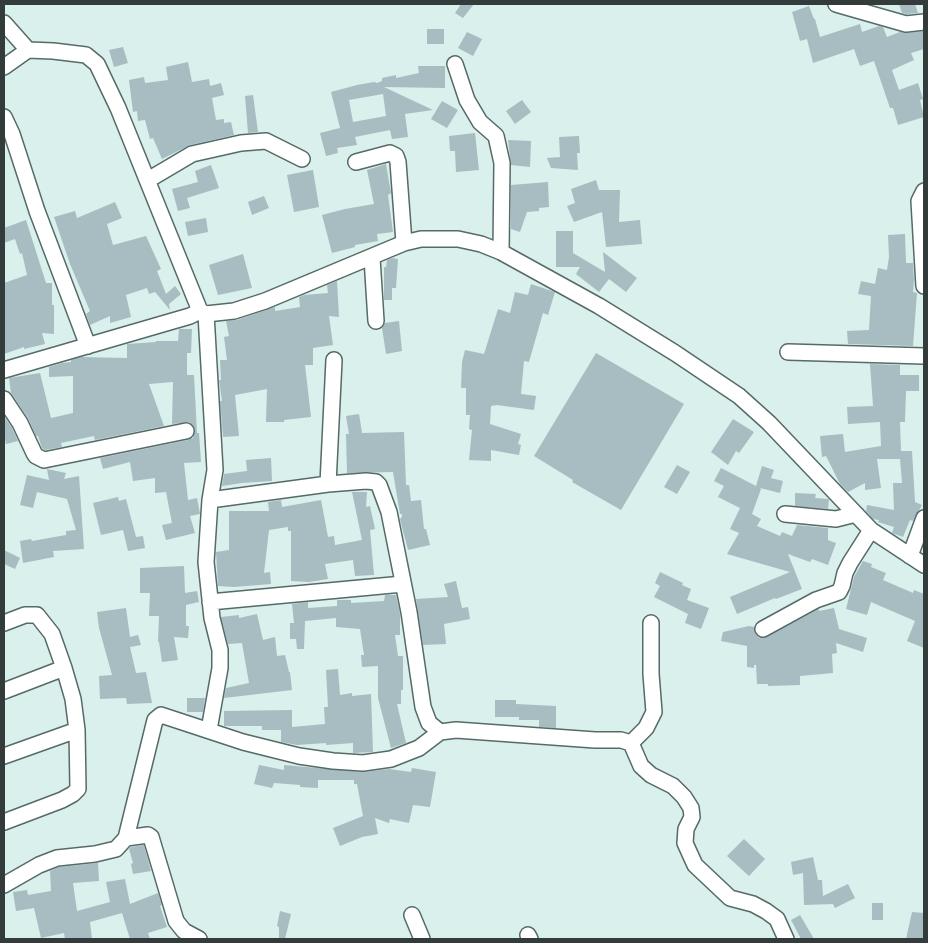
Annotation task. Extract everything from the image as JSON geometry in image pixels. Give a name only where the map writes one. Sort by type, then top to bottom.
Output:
[{"type":"street","points":[[836,4],[906,24],[924,22]]},
{"type":"street","points":[[4,24],[28,50]]},
{"type":"street","points":[[4,67],[28,50],[86,55],[97,64],[112,93],[203,312],[215,470],[210,500],[206,562],[212,618],[220,650],[220,668],[209,730]]},
{"type":"street","points":[[455,64],[467,100],[480,122],[496,136],[502,162],[501,252]]},
{"type":"street","points":[[4,117],[12,134],[40,220],[88,346]]},
{"type":"street","points":[[148,180],[192,154],[249,142],[266,141],[302,159]]},
{"type":"street","points":[[356,162],[390,153],[396,156],[404,243]]},
{"type":"street","points":[[924,190],[920,201],[924,286]]},
{"type":"street","points":[[4,370],[203,312],[234,311],[265,301],[372,258],[404,243],[421,239],[458,239],[481,244],[501,252],[599,306],[675,353],[739,396],[768,423],[871,530],[924,565]]},
{"type":"street","points":[[372,258],[376,321]]},
{"type":"street","points":[[788,352],[924,356]]},
{"type":"street","points":[[328,484],[334,360]]},
{"type":"street","points":[[4,399],[20,423],[34,453],[44,460],[186,431]]},
{"type":"street","points":[[210,500],[328,484],[366,481],[376,482],[379,485],[389,512],[410,612],[423,708],[430,723],[440,732]]},
{"type":"street","points":[[785,514],[836,519],[856,514]]},
{"type":"street","points":[[910,556],[924,518]]},
{"type":"street","points":[[763,629],[816,600],[839,592],[850,563],[871,530]]},
{"type":"street","points":[[210,602],[403,584]]},
{"type":"street","points":[[4,623],[25,615],[37,615],[52,634],[73,699],[77,730],[78,789],[62,800],[4,822]]},
{"type":"street","points":[[631,743],[646,728],[654,712],[651,674],[651,623]]},
{"type":"street","points":[[4,691],[64,668]]},
{"type":"street","points":[[4,885],[39,865],[57,858],[95,854],[116,849],[126,838],[155,720],[161,715],[243,742],[299,756],[362,763],[391,759],[419,748],[440,732],[456,730],[595,740],[621,740],[631,743],[641,766],[651,775],[673,786],[684,797],[691,808],[692,817],[686,829],[685,844],[696,865],[730,898],[753,904],[777,919],[786,939]]},
{"type":"street","points":[[4,756],[77,730]]},
{"type":"street","points":[[4,831],[22,816]]},
{"type":"street","points":[[126,838],[148,835],[151,838],[176,921],[184,931],[199,939]]},
{"type":"street","points":[[412,915],[422,939]]},
{"type":"building","points":[[461,4],[474,4],[463,18],[455,13]]},
{"type":"building","points":[[899,4],[915,4],[918,13],[902,13]]},
{"type":"building","points":[[809,6],[820,37],[860,24],[862,32],[879,26],[883,27],[887,37],[900,32],[924,31],[924,49],[911,53],[914,60],[892,70],[899,90],[918,83],[923,99],[920,100],[924,117],[898,125],[893,108],[890,108],[874,61],[860,66],[854,49],[813,63],[807,39],[800,41],[792,12]]},
{"type":"building","points":[[427,29],[444,29],[444,44],[427,44]]},
{"type":"building","points":[[467,32],[482,39],[473,56],[458,48]]},
{"type":"building","points":[[123,47],[128,63],[114,67],[109,50]]},
{"type":"building","points":[[188,62],[192,82],[209,79],[210,86],[221,83],[224,95],[212,98],[216,120],[224,119],[224,123],[231,122],[234,135],[190,145],[162,159],[153,138],[150,139],[145,120],[138,121],[137,111],[133,112],[129,80],[144,77],[145,83],[168,80],[166,67]]},
{"type":"building","points":[[418,66],[445,66],[445,88],[384,87],[433,110],[405,114],[408,137],[392,139],[390,130],[355,137],[357,145],[337,148],[338,153],[326,156],[320,133],[340,128],[331,92],[357,85],[377,83],[382,81],[382,78],[396,75],[396,78],[419,73]],"holes":[[[383,94],[386,116],[353,122],[349,100]]]},
{"type":"building","points":[[253,95],[258,132],[248,133],[245,96]]},
{"type":"building","points":[[522,100],[531,112],[515,124],[506,111]]},
{"type":"building","points":[[442,101],[458,110],[447,128],[431,119]]},
{"type":"building","points":[[475,133],[479,170],[456,172],[455,151],[450,151],[449,136]]},
{"type":"building","points":[[579,136],[578,170],[551,168],[547,158],[560,157],[559,137]]},
{"type":"building","points":[[508,140],[531,141],[530,167],[511,165]]},
{"type":"building","points":[[386,164],[391,193],[388,195],[393,232],[377,234],[378,241],[355,245],[355,247],[332,253],[322,215],[374,204],[367,170]]},
{"type":"building","points":[[211,165],[219,188],[187,198],[190,208],[178,211],[172,189],[198,182],[195,171]]},
{"type":"building","points":[[313,170],[319,207],[294,212],[287,175]]},
{"type":"building","points":[[596,180],[599,190],[620,190],[619,222],[640,220],[642,244],[606,247],[602,212],[574,222],[567,206],[575,203],[571,189]]},
{"type":"building","points":[[548,182],[549,207],[539,208],[539,211],[527,212],[520,232],[511,229],[511,185]]},
{"type":"building","points":[[264,196],[269,208],[252,215],[248,202]]},
{"type":"building","points":[[115,202],[122,218],[107,224],[113,245],[146,236],[161,269],[157,271],[166,294],[175,286],[181,294],[169,304],[170,310],[155,292],[149,294],[147,288],[126,295],[131,317],[110,323],[110,316],[90,325],[86,314],[90,311],[70,264],[54,217],[75,211],[77,218]]},
{"type":"building","points":[[206,218],[208,232],[188,236],[185,222]]},
{"type":"building","points":[[26,220],[46,283],[52,283],[54,334],[42,333],[45,344],[24,349],[24,347],[4,354],[4,283],[27,275],[22,253],[20,254],[15,239],[4,243],[4,228]]},
{"type":"building","points":[[556,231],[573,231],[573,253],[605,272],[603,252],[637,278],[626,292],[609,279],[599,292],[576,274],[580,267],[556,267]]},
{"type":"building","points":[[905,234],[906,263],[913,263],[913,292],[917,293],[913,346],[848,344],[847,331],[869,330],[871,296],[858,294],[861,281],[875,284],[878,268],[887,270],[889,257],[888,235]]},
{"type":"building","points":[[243,254],[252,288],[218,295],[209,265]]},
{"type":"building","points":[[392,258],[398,259],[396,288],[392,288],[392,300],[384,300],[384,267],[386,267],[387,260]]},
{"type":"building","points":[[337,281],[339,317],[329,316],[333,345],[313,348],[313,365],[305,365],[311,417],[284,420],[284,422],[266,422],[267,389],[235,395],[239,436],[223,437],[220,401],[222,401],[219,380],[221,380],[220,360],[227,360],[224,337],[229,336],[226,321],[237,320],[275,307],[275,311],[300,307],[299,297],[328,293],[327,285]]},
{"type":"building","points":[[531,284],[555,292],[548,315],[543,313],[529,362],[524,361],[521,394],[536,396],[534,410],[497,405],[491,406],[490,424],[521,434],[518,444],[521,445],[519,455],[491,450],[491,461],[469,460],[472,430],[469,429],[470,415],[466,415],[466,388],[461,388],[462,362],[465,350],[484,354],[498,309],[510,313],[515,292],[528,295]]},
{"type":"building","points":[[399,321],[402,351],[386,354],[382,328],[385,323]]},
{"type":"building","points":[[179,329],[192,329],[191,353],[187,353],[187,375],[194,375],[197,433],[199,433],[201,462],[184,463],[188,500],[197,498],[200,514],[190,516],[195,533],[166,540],[162,525],[172,523],[166,492],[155,493],[155,478],[133,481],[130,462],[103,469],[100,458],[193,438],[195,430],[189,422],[172,424],[173,382],[149,384],[164,426],[95,440],[94,436],[61,443],[62,447],[45,450],[42,448],[28,418],[11,393],[9,378],[40,373],[51,418],[73,413],[73,376],[49,377],[49,367],[71,362],[71,360],[81,357],[127,358],[127,344],[178,341]]},
{"type":"building","points":[[596,353],[684,404],[621,510],[572,482],[573,480],[534,456]]},
{"type":"building","points":[[870,364],[900,365],[900,375],[919,375],[919,391],[906,391],[905,422],[900,422],[901,451],[912,451],[915,502],[922,505],[913,521],[910,520],[903,537],[892,533],[894,527],[878,522],[879,520],[873,519],[866,511],[867,505],[894,510],[893,483],[902,483],[900,459],[877,459],[881,488],[865,490],[865,483],[848,492],[840,484],[826,456],[822,457],[820,436],[843,434],[845,452],[881,446],[880,422],[848,424],[847,407],[873,406]]},
{"type":"building","points":[[359,414],[362,433],[404,432],[406,485],[409,485],[411,501],[421,500],[424,529],[426,529],[430,545],[408,550],[400,519],[402,514],[400,514],[393,472],[347,473],[346,434],[349,434],[346,416]]},
{"type":"building","points":[[4,416],[12,428],[18,441],[6,444]]},
{"type":"building","points":[[733,419],[754,432],[739,453],[736,451],[728,465],[711,452]]},
{"type":"building","points":[[271,458],[272,481],[222,486],[224,474],[247,471],[246,460]]},
{"type":"building","points":[[677,465],[690,472],[677,494],[664,487]]},
{"type":"building","points":[[762,466],[774,470],[771,478],[783,481],[780,493],[760,488],[752,514],[761,519],[757,526],[780,536],[782,532],[792,536],[797,525],[828,528],[828,540],[836,543],[828,565],[812,559],[810,562],[788,554],[802,589],[737,614],[730,597],[790,572],[727,554],[739,533],[730,529],[740,508],[718,497],[724,486],[714,481],[721,468],[756,486]]},
{"type":"building","points":[[47,469],[66,473],[64,479],[79,476],[84,549],[53,551],[54,557],[23,563],[20,541],[31,539],[32,541],[66,535],[66,531],[76,530],[67,499],[37,492],[33,508],[20,505],[27,475],[49,480]]},
{"type":"building","points":[[352,492],[367,492],[366,507],[370,506],[375,529],[370,530],[374,575],[355,576],[353,560],[325,564],[328,579],[309,582],[291,581],[291,531],[288,531],[288,527],[269,530],[264,573],[270,572],[271,584],[234,587],[218,586],[216,552],[229,550],[229,511],[269,511],[268,502],[281,500],[282,507],[321,500],[328,537],[334,536],[335,545],[362,540]]},
{"type":"building","points":[[795,493],[816,494],[815,498],[829,499],[828,509],[795,506]]},
{"type":"building","points":[[118,497],[119,501],[126,499],[136,537],[143,536],[145,548],[128,551],[123,530],[101,535],[93,503]]},
{"type":"building","points":[[4,550],[20,558],[15,569],[4,564]]},
{"type":"building","points":[[863,561],[872,564],[871,567],[886,573],[883,580],[913,593],[914,590],[924,594],[924,648],[907,641],[915,621],[871,602],[867,615],[846,609],[854,577]]},
{"type":"building","points":[[184,566],[185,593],[197,591],[199,602],[186,605],[186,626],[189,626],[188,638],[174,637],[178,660],[162,662],[158,642],[159,616],[149,616],[150,593],[140,593],[140,568]]},
{"type":"building","points":[[660,572],[691,589],[687,600],[709,608],[701,629],[685,623],[688,614],[654,597],[660,586],[655,583]]},
{"type":"building","points":[[456,581],[462,608],[468,607],[470,619],[444,624],[446,644],[423,645],[416,599],[448,597],[444,584]]},
{"type":"building","points":[[385,595],[396,595],[400,614],[400,635],[395,635],[398,656],[403,656],[403,690],[401,690],[401,704],[397,704],[406,743],[391,748],[378,698],[378,666],[362,667],[361,655],[364,655],[360,629],[336,627],[336,618],[305,621],[304,649],[297,649],[296,639],[290,639],[290,623],[294,623],[292,604],[308,602],[308,608],[337,606],[337,600],[351,600],[351,603],[384,601]]},
{"type":"building","points":[[126,608],[130,637],[138,635],[141,645],[130,647],[136,673],[146,672],[152,703],[127,704],[126,698],[100,699],[99,676],[112,675],[99,628],[97,612]]},
{"type":"building","points":[[834,608],[839,629],[867,638],[863,652],[836,643],[837,653],[832,654],[833,673],[800,676],[800,685],[768,686],[768,684],[757,684],[756,665],[754,665],[754,668],[747,667],[747,646],[721,641],[723,632],[749,626],[754,627],[758,637],[767,637],[819,609],[819,611]]},
{"type":"building","points":[[257,614],[263,640],[275,637],[277,656],[285,655],[290,672],[292,690],[224,698],[226,688],[249,683],[242,643],[228,644],[221,617],[239,615],[239,618]]},
{"type":"building","points":[[338,669],[340,695],[352,693],[352,696],[371,694],[373,752],[353,753],[353,743],[297,745],[281,742],[281,730],[262,730],[262,726],[224,726],[224,711],[292,710],[292,727],[325,724],[324,707],[328,707],[326,670]]},
{"type":"building","points":[[187,698],[205,698],[203,712],[187,712]]},
{"type":"building","points":[[495,700],[516,700],[516,704],[556,706],[556,728],[539,727],[539,720],[519,720],[519,717],[495,717]]},
{"type":"building","points":[[259,765],[284,770],[284,765],[363,772],[389,769],[411,772],[412,768],[436,772],[430,807],[413,805],[409,823],[390,819],[389,823],[375,818],[378,834],[362,837],[340,846],[333,828],[363,816],[357,784],[354,784],[354,780],[318,780],[318,788],[274,783],[272,788],[254,784]]},
{"type":"building","points":[[744,839],[765,859],[749,876],[727,856]]},
{"type":"building","points":[[144,845],[151,871],[133,874],[131,864],[133,863],[129,849]]},
{"type":"building","points":[[813,857],[818,880],[822,880],[823,896],[848,884],[855,898],[835,908],[833,904],[804,905],[803,873],[793,875],[791,862]]},
{"type":"building","points":[[98,863],[99,881],[73,883],[77,911],[110,902],[106,882],[125,879],[130,904],[158,893],[167,927],[148,933],[150,939],[130,939],[122,913],[90,922],[92,939],[65,939],[64,933],[41,938],[34,908],[16,911],[13,892],[27,890],[28,895],[51,891],[50,871],[59,867]]},
{"type":"building","points":[[872,903],[883,903],[883,920],[872,920]]},
{"type":"building","points":[[280,911],[291,914],[285,939],[279,939],[279,927],[277,926]]},
{"type":"building","points":[[912,912],[924,913],[924,939],[906,939]]},
{"type":"building","points":[[800,915],[814,939],[801,939],[791,920]]}]
